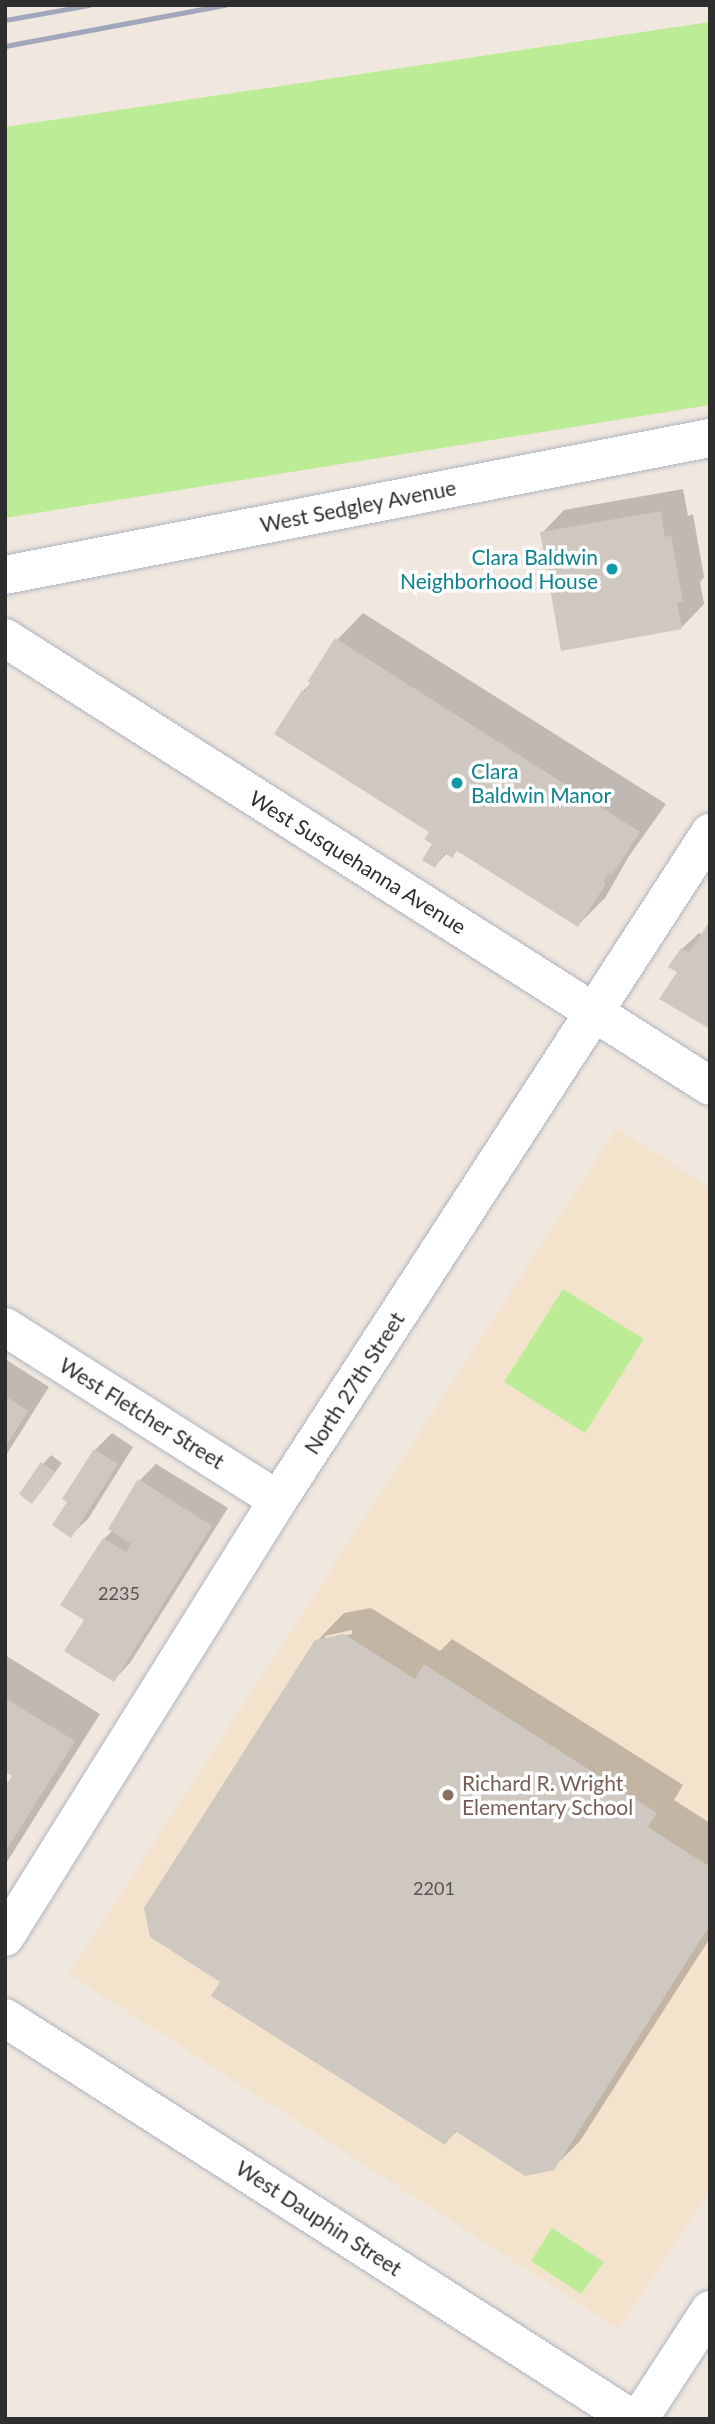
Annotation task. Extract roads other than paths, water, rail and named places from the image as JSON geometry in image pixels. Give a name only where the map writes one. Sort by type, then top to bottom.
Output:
[{"type":"street","name":"West Sedgley Avenue","points":[[5,575],[710,438]]},
{"type":"street","name":"West Susquehanna Avenue","points":[[5,638],[710,1086]]},
{"type":"street","name":"North 27th Street","points":[[5,1937],[278,1500],[710,833]]},
{"type":"street","name":"West Fletcher Street","points":[[5,1326],[278,1500]]},
{"type":"street","name":"West Dauphin Street","points":[[5,2018],[632,2419]]},
{"type":"street","points":[[639,2419],[710,2310]]},
{"type":"railway","points":[[5,20],[89,5]]},
{"type":"railway","points":[[5,46],[225,5]]},
{"type":"place","name":"Clara Baldwin Neighborhood House","points":[[612,569]]},
{"type":"place","name":"Clara Baldwin Manor","points":[[457,783]]},
{"type":"place","name":"Richard R. Wright Elementary School","points":[[448,1795]]}]
